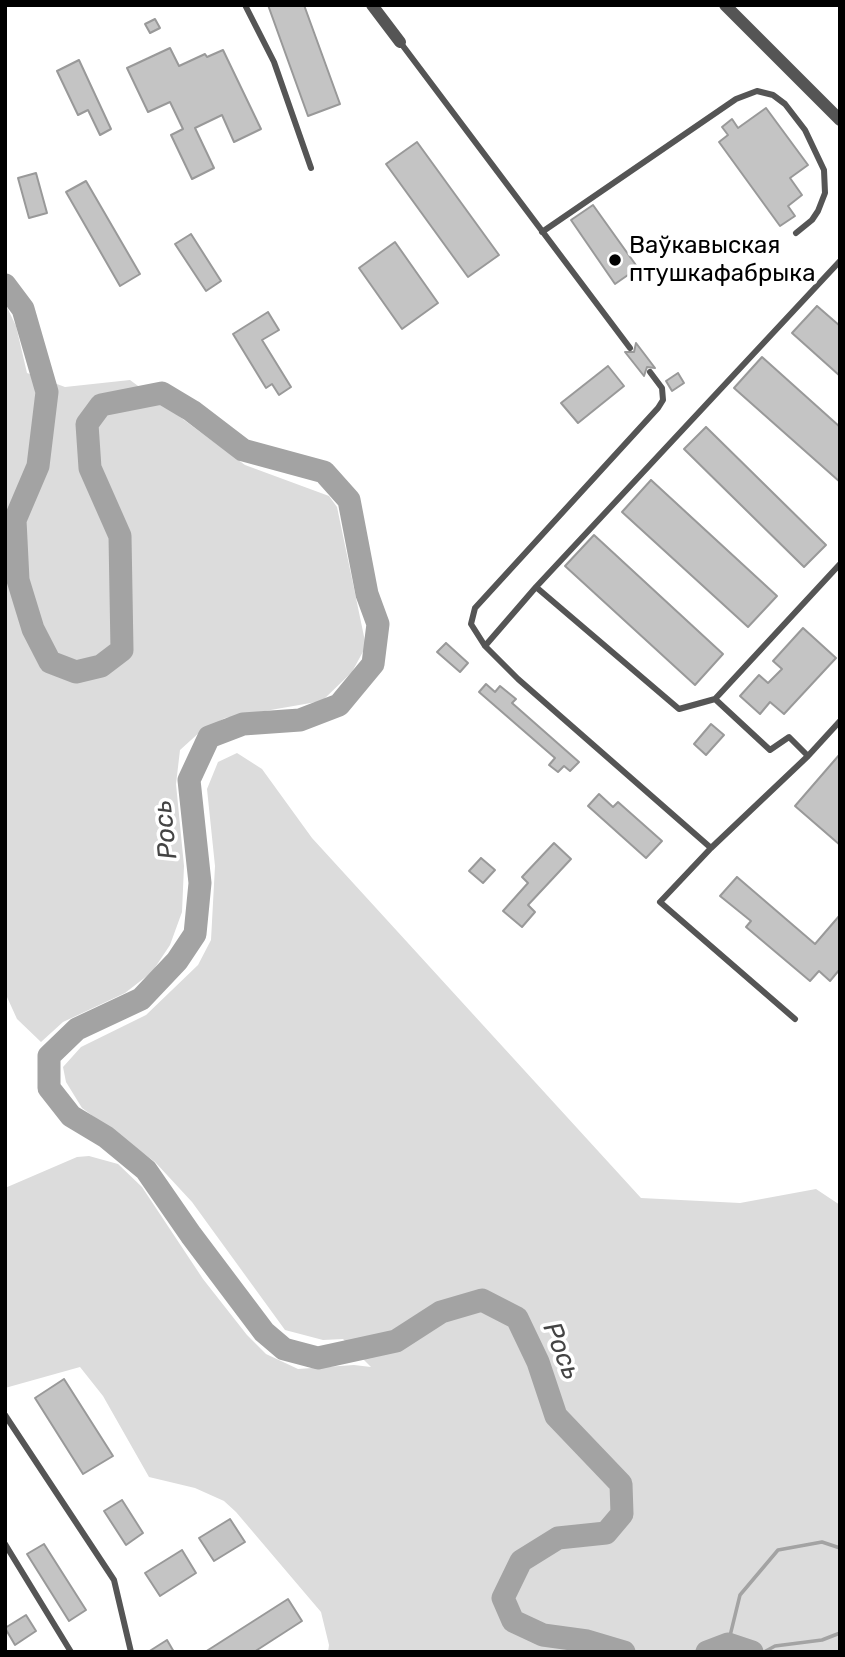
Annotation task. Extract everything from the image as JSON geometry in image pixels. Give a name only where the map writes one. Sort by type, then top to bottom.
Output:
[{"type":"street","points":[[372,5],[400,42]]},
{"type":"street","points":[[725,5],[840,120]]},
{"type":"lane","points":[[245,5],[274,62],[311,167]]},
{"type":"lane","points":[[400,42],[630,348]]},
{"type":"lane","points":[[542,232],[736,99],[757,92],[773,95],[785,104],[805,130],[824,170],[825,193],[818,211],[812,220],[796,233]]},
{"type":"lane","points":[[485,646],[536,587],[840,261]]},
{"type":"lane","points":[[650,372],[662,388],[663,400],[659,408],[475,608],[471,624],[485,646],[518,679],[711,848]]},
{"type":"lane","points":[[536,587],[679,709],[715,699],[840,564]]},
{"type":"lane","points":[[715,699],[770,750],[789,737],[808,755]]},
{"type":"lane","points":[[795,1019],[660,902],[840,721]]},
{"type":"lane","points":[[5,1415],[114,1580],[131,1652]]},
{"type":"lane","points":[[5,1544],[71,1652]]},
{"type":"shaded area","points":[[5,303],[16,326],[27,373],[65,387],[130,380],[245,465],[329,496],[337,507],[366,646],[352,672],[322,701],[225,718],[201,731],[180,750],[176,784],[184,866],[182,912],[170,945],[152,972],[125,993],[63,1022],[41,1042],[17,1019],[7,997]]},
{"type":"shaded area","points":[[237,753],[262,769],[312,838],[641,1198],[740,1203],[816,1189],[840,1205],[840,1652],[328,1652],[329,1645],[321,1612],[236,1512],[224,1501],[195,1488],[149,1477],[103,1396],[80,1367],[5,1388],[5,1188],[77,1157],[89,1156],[118,1164],[142,1187],[203,1279],[247,1335],[266,1354],[298,1369],[354,1365],[371,1367],[343,1339],[323,1340],[285,1330],[192,1202],[155,1162],[82,1108],[66,1082],[63,1067],[81,1047],[146,1015],[198,965],[211,940],[215,866],[207,789],[218,762]]},
{"type":"building","points":[[268,5],[304,5],[340,104],[308,116]]},
{"type":"building","points":[[155,19],[160,28],[150,33],[145,24]]},
{"type":"building","points":[[170,48],[179,66],[205,54],[207,57],[223,50],[261,129],[234,142],[222,115],[195,128],[214,168],[192,179],[171,135],[183,129],[170,102],[148,112],[127,68]]},
{"type":"building","points":[[79,60],[111,129],[100,135],[88,110],[78,115],[57,71]]},
{"type":"building","points":[[766,108],[808,165],[790,178],[802,195],[788,206],[795,216],[780,226],[719,142],[728,135],[722,127],[732,119],[738,128]]},
{"type":"building","points":[[417,142],[499,255],[468,277],[386,164]]},
{"type":"building","points":[[36,173],[47,213],[29,218],[18,178]]},
{"type":"building","points":[[86,181],[140,274],[120,286],[66,192]]},
{"type":"building","points":[[593,205],[638,268],[615,284],[571,220]]},
{"type":"building","points":[[191,234],[221,281],[206,291],[175,244]]},
{"type":"building","points":[[395,242],[438,303],[402,329],[359,268]]},
{"type":"building","points":[[817,306],[840,326],[840,376],[792,333]]},
{"type":"building","points":[[268,312],[279,330],[262,340],[291,387],[279,395],[272,384],[266,388],[233,334]]},
{"type":"building","points":[[636,343],[655,368],[647,367],[644,376],[625,352],[634,352]]},
{"type":"building","points":[[762,357],[840,427],[840,482],[734,388]]},
{"type":"building","points":[[608,366],[624,386],[578,423],[561,403]]},
{"type":"building","points":[[678,373],[684,383],[672,391],[666,381]]},
{"type":"building","points":[[706,427],[826,545],[804,567],[684,449]]},
{"type":"building","points":[[651,480],[777,596],[748,627],[622,512]]},
{"type":"building","points":[[594,535],[723,654],[695,685],[565,566]]},
{"type":"building","points":[[803,628],[836,658],[784,714],[770,702],[760,714],[740,696],[759,675],[768,683],[782,669],[773,661]]},
{"type":"building","points":[[446,643],[468,663],[460,672],[437,652]]},
{"type":"building","points":[[486,684],[495,692],[500,686],[516,699],[512,703],[579,762],[570,771],[564,766],[558,772],[549,765],[555,758],[479,692]]},
{"type":"building","points":[[711,724],[724,735],[706,755],[694,744]]},
{"type":"building","points":[[840,754],[840,845],[795,806]]},
{"type":"building","points":[[599,794],[613,807],[618,802],[662,841],[646,858],[588,806]]},
{"type":"building","points":[[554,843],[571,859],[528,905],[535,912],[522,927],[503,911],[528,883],[522,877]]},
{"type":"building","points":[[481,858],[495,870],[483,883],[469,871]]},
{"type":"building","points":[[737,877],[815,944],[840,915],[840,969],[830,981],[819,971],[810,981],[746,927],[751,921],[720,896]]},
{"type":"building","points":[[64,1379],[113,1456],[83,1474],[35,1398]]},
{"type":"building","points":[[122,1500],[143,1533],[126,1545],[104,1511]]},
{"type":"building","points":[[230,1519],[245,1542],[214,1561],[199,1538]]},
{"type":"building","points":[[44,1544],[86,1610],[69,1621],[27,1554]]},
{"type":"building","points":[[182,1550],[196,1573],[160,1596],[145,1573]]},
{"type":"building","points":[[288,1599],[302,1621],[254,1652],[205,1652]]},
{"type":"building","points":[[26,1615],[36,1631],[15,1645],[5,1628]]},
{"type":"building","points":[[167,1640],[174,1652],[148,1652]]},
{"type":"waterway","name":"Рось","points":[[5,285],[23,309],[47,392],[38,466],[15,520],[18,580],[33,629],[50,662],[76,672],[101,666],[122,650],[120,536],[90,468],[87,424],[101,405],[162,393],[192,411],[243,450],[324,472],[349,500],[367,594],[378,624],[373,664],[339,705],[300,720],[243,724],[209,737],[189,780],[200,883],[195,934],[177,961],[141,999],[77,1029],[49,1056],[49,1088],[71,1116],[106,1137],[146,1170],[264,1332],[284,1349],[318,1358],[396,1341],[441,1312],[482,1300],[517,1318],[538,1362],[556,1416],[621,1484],[622,1514],[606,1533],[558,1538],[521,1561],[503,1598],[513,1621],[543,1635],[587,1641],[624,1652]]},
{"type":"waterway","points":[[728,1644],[740,1595],[778,1550],[822,1542],[840,1548]]},
{"type":"waterway","points":[[764,1652],[775,1646],[822,1640],[840,1633]]},
{"type":"waterway","name":"Рось","points":[[707,1652],[728,1644],[752,1652]]},
{"type":"place","name":"Ваўкавыская птушкафабрыка","points":[[615,260]]}]
